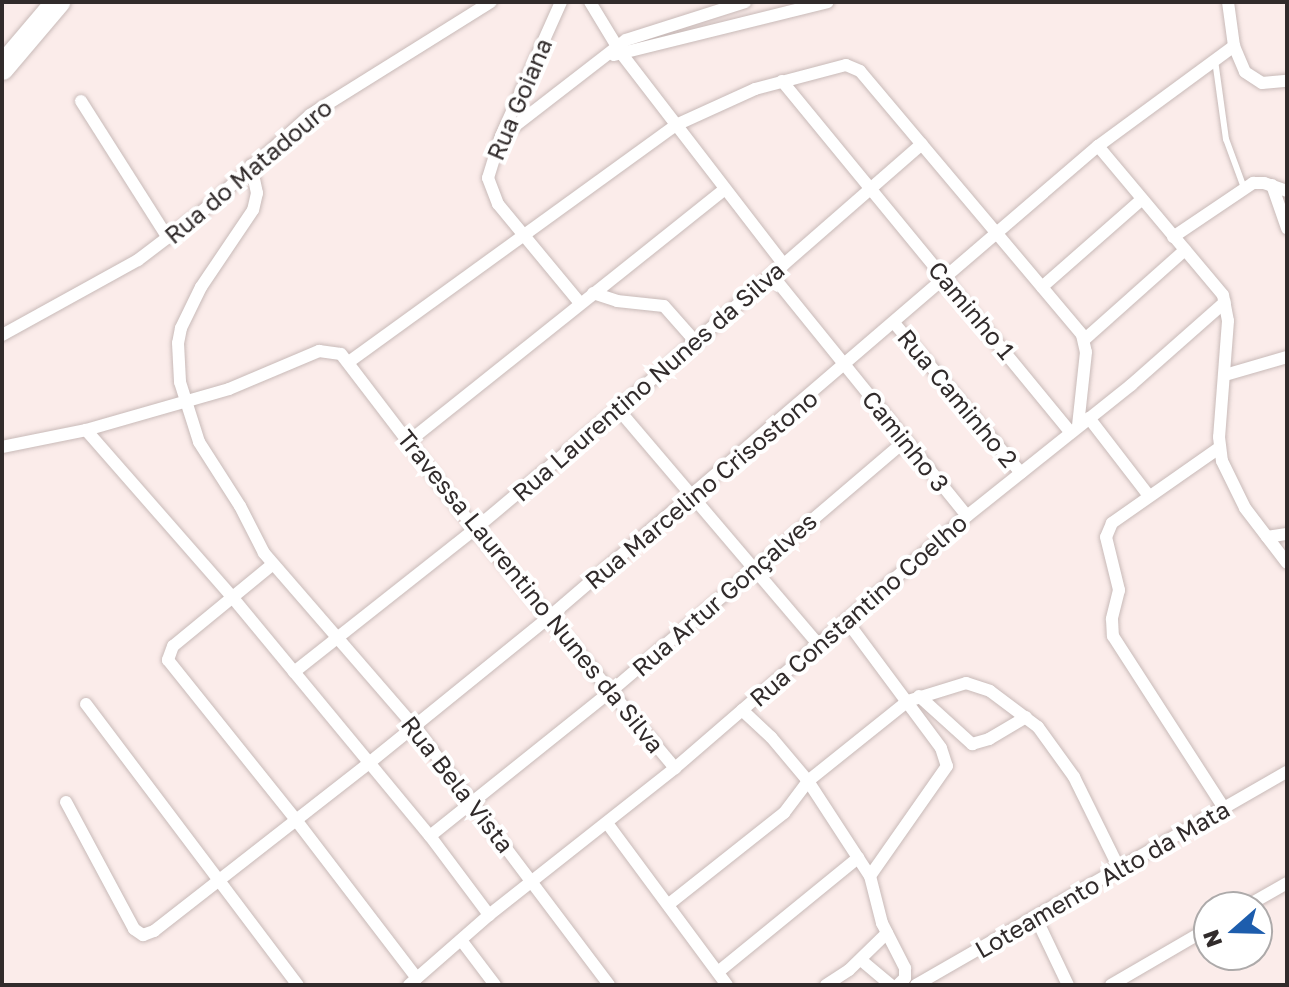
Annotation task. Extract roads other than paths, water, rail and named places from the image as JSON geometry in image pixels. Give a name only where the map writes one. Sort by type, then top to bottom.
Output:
[{"type":"highway","points":[[2,68],[58,2]]},
{"type":"street","name":"Rua do Matadouro","points":[[2,335],[138,260],[320,108],[491,2]]},
{"type":"street","name":"Rua Goiana","points":[[561,2],[501,136],[489,169],[489,187],[498,204],[580,303]]},
{"type":"street","points":[[590,2],[619,50],[784,265]]},
{"type":"street","points":[[501,136],[607,56],[665,25],[745,2]]},
{"type":"street","points":[[619,50],[828,2]]},
{"type":"street","points":[[1228,2],[1234,46],[1245,72],[1256,81],[1271,84],[1287,81]]},
{"type":"street","name":"Rua Marcelino Crisostono","points":[[369,763],[693,497],[1098,146],[1234,46]]},
{"type":"street","points":[[2,447],[86,430],[253,381],[319,351],[333,350],[350,361],[676,125],[715,104],[782,81],[846,65],[855,68],[922,144],[1085,339]]},
{"type":"street","name":"Caminho 1","points":[[782,81],[945,279],[1074,429]]},
{"type":"street","points":[[81,101],[168,238]]},
{"type":"street","name":"Rua Laurentino Nunes da Silva","points":[[294,672],[475,529],[618,409],[922,144]]},
{"type":"street","points":[[1098,146],[1225,302],[1228,321],[1219,448],[1234,490],[1287,563]]},
{"type":"street","name":"Rua Bela Vista","points":[[251,165],[257,193],[253,210],[208,275],[181,328],[176,361],[185,401],[206,455],[273,564],[300,590],[414,726],[609,985]]},
{"type":"street","points":[[1173,237],[1244,188],[1258,182],[1287,191]]},
{"type":"street","points":[[1272,185],[1287,228]]},
{"type":"street","points":[[408,442],[724,190]]},
{"type":"street","points":[[1042,287],[1142,199]]},
{"type":"street","points":[[1074,429],[1085,339],[1185,250]]},
{"type":"street","name":"Caminho 3","points":[[772,275],[967,516]]},
{"type":"street","points":[[593,293],[617,301],[664,306],[695,341]]},
{"type":"street","name":"Rua Constantino Coelho","points":[[413,982],[489,915],[675,768],[967,516],[1089,418],[1225,302]]},
{"type":"street","name":"Rua Caminho 2","points":[[895,324],[1021,473]]},
{"type":"street","points":[[1225,375],[1287,357]]},
{"type":"street","name":"Travessa Laurentino Nunes da Silva","points":[[350,361],[475,529],[675,768]]},
{"type":"street","points":[[618,409],[818,644]]},
{"type":"street","points":[[1089,418],[1149,496]]},
{"type":"street","points":[[86,430],[233,598],[430,836],[489,915]]},
{"type":"street","name":"Rua Artur Gonçalves","points":[[430,836],[610,692],[905,441]]},
{"type":"street","points":[[1219,448],[1112,523],[1106,537],[1119,590],[1112,619],[1113,636],[1224,808]]},
{"type":"street","points":[[1267,537],[1287,534]]},
{"type":"street","points":[[273,564],[173,646],[167,657],[169,664],[296,820],[413,982]]},
{"type":"street","points":[[846,620],[913,698],[972,744],[989,739],[1026,717]]},
{"type":"street","points":[[669,904],[784,813],[808,781],[913,698],[948,686],[975,684],[1026,717],[1064,760],[1119,868]]},
{"type":"street","points":[[870,876],[946,771],[941,748],[913,698]]},
{"type":"street","points":[[86,704],[298,985]]},
{"type":"street","points":[[742,710],[771,737],[808,781],[870,876],[887,933],[905,968],[905,978],[898,985]]},
{"type":"street","points":[[66,802],[131,924],[140,934],[154,931],[369,763]]},
{"type":"street","name":"Loteamento Alto da Mata","points":[[916,985],[1287,772]]},
{"type":"street","points":[[607,823],[727,985]]},
{"type":"street","points":[[718,972],[858,858]]},
{"type":"street","points":[[1036,918],[1068,985]]},
{"type":"street","points":[[826,985],[861,960],[887,933]]},
{"type":"street","points":[[1111,985],[1193,937]]},
{"type":"street","points":[[461,940],[495,985]]},
{"type":"street","points":[[861,960],[891,985]]},
{"type":"lane","points":[[1215,60],[1226,139],[1244,188]]}]
